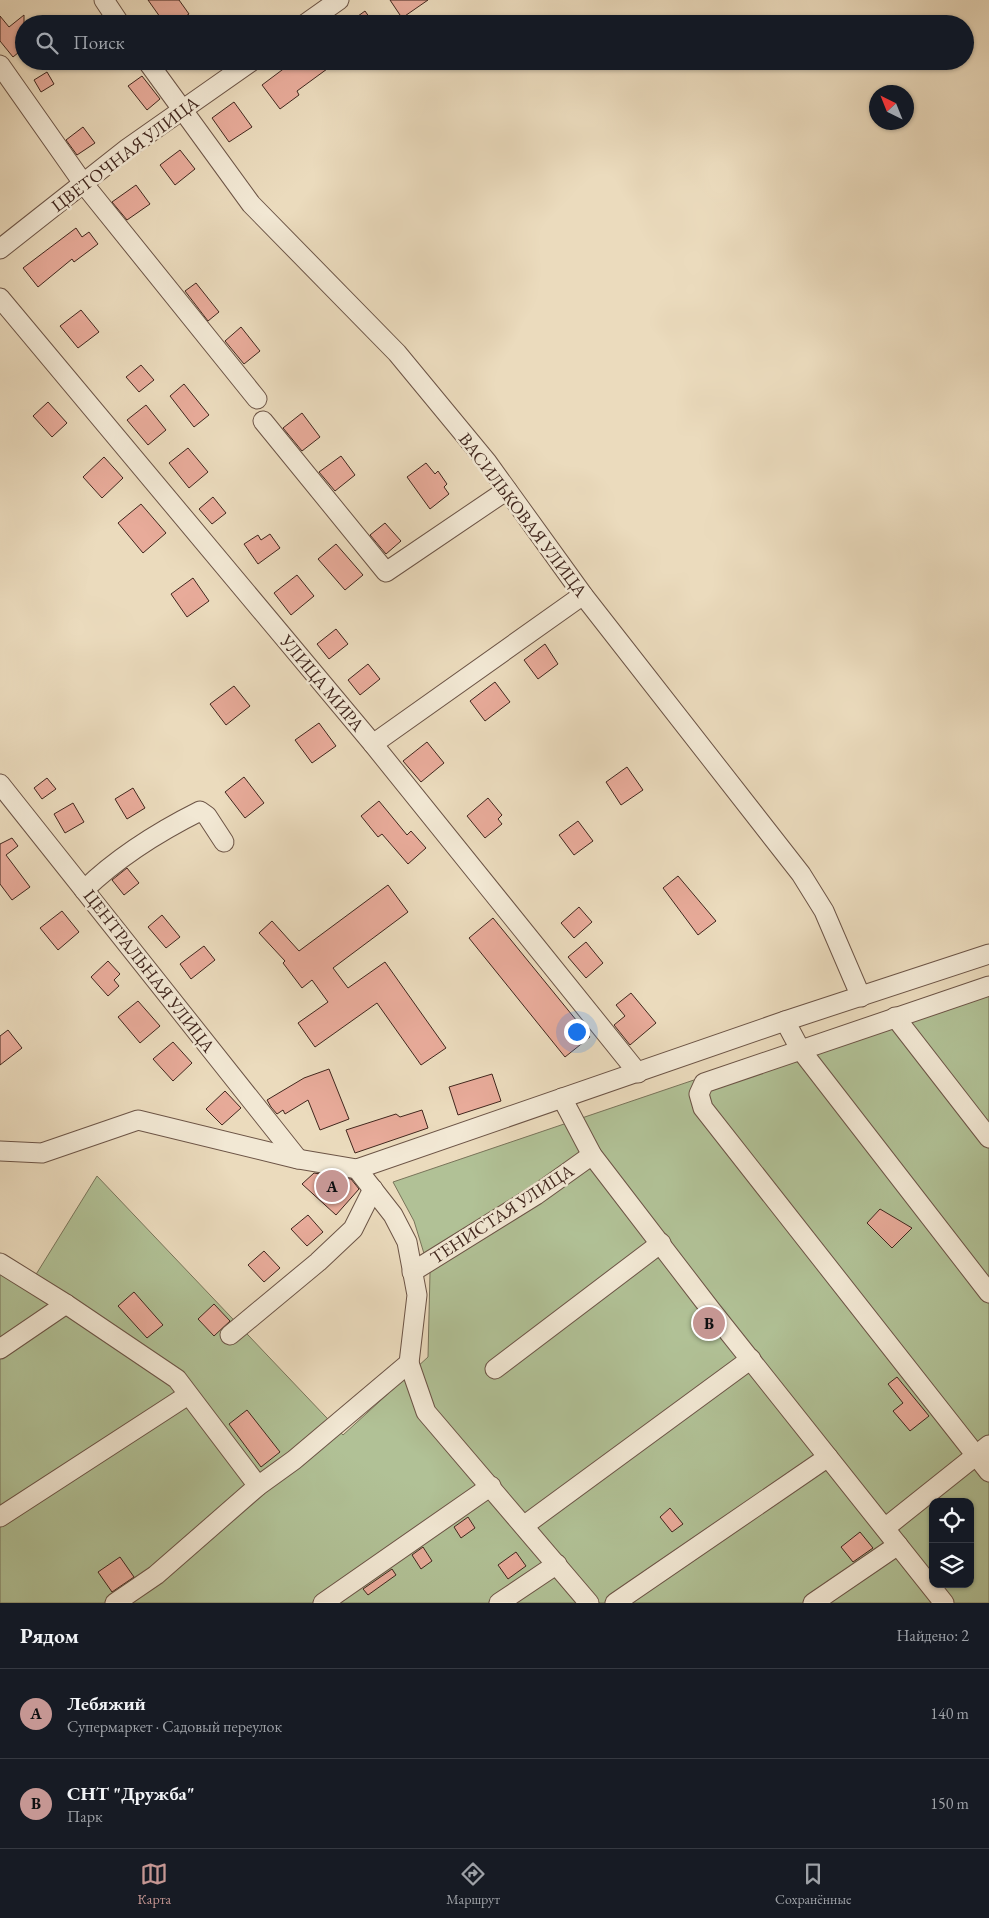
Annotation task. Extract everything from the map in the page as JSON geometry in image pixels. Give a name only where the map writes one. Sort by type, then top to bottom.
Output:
[{"type":"street","points":[[104,0],[114,15]]},
{"type":"street","points":[[318,15],[339,0]]},
{"type":"street","points":[[0,65],[83,183],[257,399]]},
{"type":"street","name":"ВАСИЛЬКОВАЯ УЛИЦА","points":[[153,70],[251,204],[397,353],[487,462],[583,595],[801,874],[824,911],[861,997]]},
{"type":"street","name":"ЦВЕТОЧНАЯ УЛИЦА","points":[[0,249],[83,183],[181,110],[239,70]]},
{"type":"street","name":"УЛИЦА МИРА","points":[[0,298],[373,744],[638,1073]]},
{"type":"street","points":[[263,421],[386,572],[507,490]]},
{"type":"street","points":[[373,744],[583,595]]},
{"type":"street","name":"ЦЕНТРАЛЬНАЯ УЛИЦА","points":[[0,784],[298,1159]]},
{"type":"street","points":[[84,890],[108,867],[168,827],[200,811],[208,816],[224,842]]},
{"type":"street","points":[[0,1151],[42,1153],[138,1120],[298,1159],[358,1169],[785,1021],[989,956]]},
{"type":"street","points":[[989,986],[704,1083],[699,1094],[703,1108],[983,1450],[989,1472]]},
{"type":"street","points":[[895,1017],[989,1138]]},
{"type":"street","points":[[785,1021],[800,1049],[989,1293]]},
{"type":"street","points":[[562,1098],[592,1155],[750,1359],[944,1603]]},
{"type":"street","name":"ТЕНИСТАЯ УЛИЦА","points":[[412,1272],[536,1195],[592,1155]]},
{"type":"street","points":[[358,1169],[394,1215],[407,1242],[417,1295],[409,1363],[426,1412],[525,1525],[589,1603]]},
{"type":"street","points":[[230,1335],[318,1262],[353,1229],[373,1189]]},
{"type":"street","points":[[495,1368],[661,1244]]},
{"type":"street","points":[[0,1263],[66,1304],[176,1379],[258,1486]]},
{"type":"street","points":[[0,1349],[66,1304]]},
{"type":"street","points":[[525,1525],[750,1359]]},
{"type":"street","points":[[115,1603],[156,1575],[258,1486],[294,1460],[409,1363]]},
{"type":"street","points":[[0,1517],[188,1395]]},
{"type":"street","points":[[885,1528],[983,1450]]},
{"type":"street","points":[[615,1603],[828,1457]]},
{"type":"street","points":[[323,1603],[491,1486]]},
{"type":"street","points":[[813,1603],[898,1545]]},
{"type":"street","points":[[499,1603],[557,1564]]},
{"type":"green space","points":[[989,980],[989,1603],[0,1603],[0,1273],[27,1289],[97,1176],[343,1435],[428,1357],[430,1273],[414,1221],[393,1182]]},
{"type":"building","points":[[148,0],[179,0],[189,14],[188,15],[159,15]]},
{"type":"building","points":[[390,0],[428,0],[406,15],[400,15]]},
{"type":"building","points":[[365,11],[368,15],[359,15]]},
{"type":"building","points":[[0,16],[9,27],[15,22],[15,55],[13,57],[0,41]]},
{"type":"building","points":[[282,70],[326,70],[297,91],[299,95],[280,109],[262,85]]},
{"type":"building","points":[[47,72],[54,84],[41,92],[34,80]]},
{"type":"building","points":[[142,76],[160,99],[147,110],[128,86]]},
{"type":"building","points":[[234,102],[252,127],[229,142],[212,118]]},
{"type":"building","points":[[83,127],[95,143],[77,155],[66,140]]},
{"type":"building","points":[[180,150],[195,169],[175,185],[160,165]]},
{"type":"building","points":[[136,185],[150,204],[127,220],[112,202]]},
{"type":"building","points":[[76,228],[82,237],[89,232],[98,244],[74,262],[72,259],[38,287],[23,268]]},
{"type":"building","points":[[196,283],[219,312],[208,321],[185,291]]},
{"type":"building","points":[[81,310],[99,332],[78,348],[60,326]]},
{"type":"building","points":[[241,327],[260,351],[244,364],[225,341]]},
{"type":"building","points":[[141,365],[154,380],[139,392],[126,377]]},
{"type":"building","points":[[184,384],[209,415],[194,427],[170,396]]},
{"type":"building","points":[[48,402],[67,423],[52,437],[33,416]]},
{"type":"building","points":[[146,405],[166,430],[148,445],[127,420]]},
{"type":"building","points":[[302,413],[320,437],[302,451],[283,428]]},
{"type":"building","points":[[188,448],[208,472],[189,488],[169,463]]},
{"type":"building","points":[[341,456],[355,475],[335,491],[319,472]]},
{"type":"building","points":[[104,457],[123,478],[102,498],[83,477]]},
{"type":"building","points":[[426,463],[435,474],[438,471],[447,484],[444,487],[449,494],[430,509],[407,477]]},
{"type":"building","points":[[213,497],[226,513],[212,524],[199,509]]},
{"type":"building","points":[[141,504],[166,533],[143,553],[118,523]]},
{"type":"building","points":[[385,523],[401,541],[386,554],[370,535]]},
{"type":"building","points":[[270,534],[280,548],[258,564],[244,544],[258,535],[261,540]]},
{"type":"building","points":[[336,544],[363,575],[345,590],[318,559]]},
{"type":"building","points":[[297,575],[314,596],[291,615],[274,593]]},
{"type":"building","points":[[193,578],[209,601],[187,617],[171,594]]},
{"type":"building","points":[[336,629],[348,644],[329,659],[317,644]]},
{"type":"building","points":[[545,644],[558,664],[538,679],[524,660]]},
{"type":"building","points":[[368,664],[380,679],[360,695],[348,680]]},
{"type":"building","points":[[495,682],[510,702],[485,721],[470,701]]},
{"type":"building","points":[[234,686],[250,706],[226,725],[210,704]]},
{"type":"building","points":[[319,723],[336,746],[312,763],[295,740]]},
{"type":"building","points":[[427,742],[444,763],[421,782],[403,761]]},
{"type":"building","points":[[627,767],[643,790],[621,805],[606,782]]},
{"type":"building","points":[[244,777],[264,803],[245,818],[225,792]]},
{"type":"building","points":[[47,778],[56,789],[42,799],[34,788]]},
{"type":"building","points":[[133,788],[145,808],[127,819],[115,799]]},
{"type":"building","points":[[488,798],[502,815],[498,819],[502,824],[485,838],[467,816]]},
{"type":"building","points":[[379,801],[407,835],[411,831],[426,848],[408,864],[382,834],[378,837],[361,816]]},
{"type":"building","points":[[73,803],[84,822],[65,833],[54,814]]},
{"type":"building","points":[[578,821],[593,841],[574,855],[559,835]]},
{"type":"building","points":[[12,838],[18,846],[6,855],[30,887],[12,900],[0,884],[0,844]]},
{"type":"building","points":[[127,868],[139,883],[124,895],[112,880]]},
{"type":"building","points":[[678,876],[716,921],[698,935],[663,888]]},
{"type":"building","points":[[388,885],[408,912],[333,968],[348,988],[385,962],[446,1048],[421,1065],[377,1003],[315,1047],[298,1023],[328,1002],[312,980],[302,988],[283,963],[285,961],[259,933],[272,921],[299,951]]},
{"type":"building","points":[[579,907],[592,922],[574,938],[561,923]]},
{"type":"building","points":[[62,911],[79,932],[58,950],[40,928]]},
{"type":"building","points":[[162,915],[180,937],[166,948],[148,927]]},
{"type":"building","points":[[493,918],[590,1037],[565,1057],[469,938]]},
{"type":"building","points":[[586,942],[603,963],[586,978],[568,957]]},
{"type":"building","points":[[204,946],[215,960],[191,979],[180,964]]},
{"type":"building","points":[[108,961],[120,974],[114,980],[119,986],[108,996],[91,977]]},
{"type":"building","points":[[631,993],[656,1023],[630,1045],[614,1025],[625,1016],[616,1005]]},
{"type":"building","points":[[138,1001],[160,1026],[140,1043],[118,1017]]},
{"type":"building","points":[[8,1030],[22,1048],[0,1065],[0,1036]]},
{"type":"building","points":[[173,1042],[192,1063],[173,1081],[153,1059]]},
{"type":"building","points":[[329,1069],[349,1119],[320,1130],[308,1100],[285,1114],[283,1110],[277,1114],[271,1107],[267,1100],[304,1078]]},
{"type":"building","points":[[492,1074],[501,1101],[458,1115],[449,1087]]},
{"type":"building","points":[[225,1091],[241,1108],[222,1125],[206,1109]]},
{"type":"building","points":[[422,1110],[428,1128],[355,1153],[346,1130],[396,1114],[400,1117]]},
{"type":"building","points":[[314,1173],[351,1179],[359,1189],[336,1215],[302,1184]]},
{"type":"building","points":[[880,1209],[912,1228],[892,1248],[867,1223]]},
{"type":"building","points":[[308,1215],[323,1232],[307,1246],[291,1229]]},
{"type":"building","points":[[264,1251],[280,1268],[264,1282],[248,1265]]},
{"type":"building","points":[[134,1292],[163,1325],[147,1338],[118,1306]]},
{"type":"building","points":[[214,1304],[230,1321],[214,1336],[198,1319]]},
{"type":"building","points":[[897,1377],[929,1416],[910,1431],[893,1411],[903,1403],[888,1384]]},
{"type":"building","points":[[247,1410],[280,1452],[261,1467],[229,1424]]},
{"type":"building","points":[[670,1508],[683,1524],[672,1532],[660,1517]]},
{"type":"building","points":[[468,1517],[475,1528],[461,1538],[454,1527]]},
{"type":"building","points":[[860,1532],[873,1548],[853,1562],[841,1547]]},
{"type":"building","points":[[423,1547],[432,1561],[421,1569],[412,1555]]},
{"type":"building","points":[[516,1552],[526,1566],[508,1579],[498,1565]]},
{"type":"building","points":[[120,1557],[134,1577],[112,1592],[98,1572]]},
{"type":"building","points":[[392,1569],[396,1575],[368,1595],[363,1589]]},
{"type":"place","name":"Лебяжий","points":[[332,1186]]},
{"type":"place","name":"СНТ \"Дружба\"","points":[[709,1323]]}]
